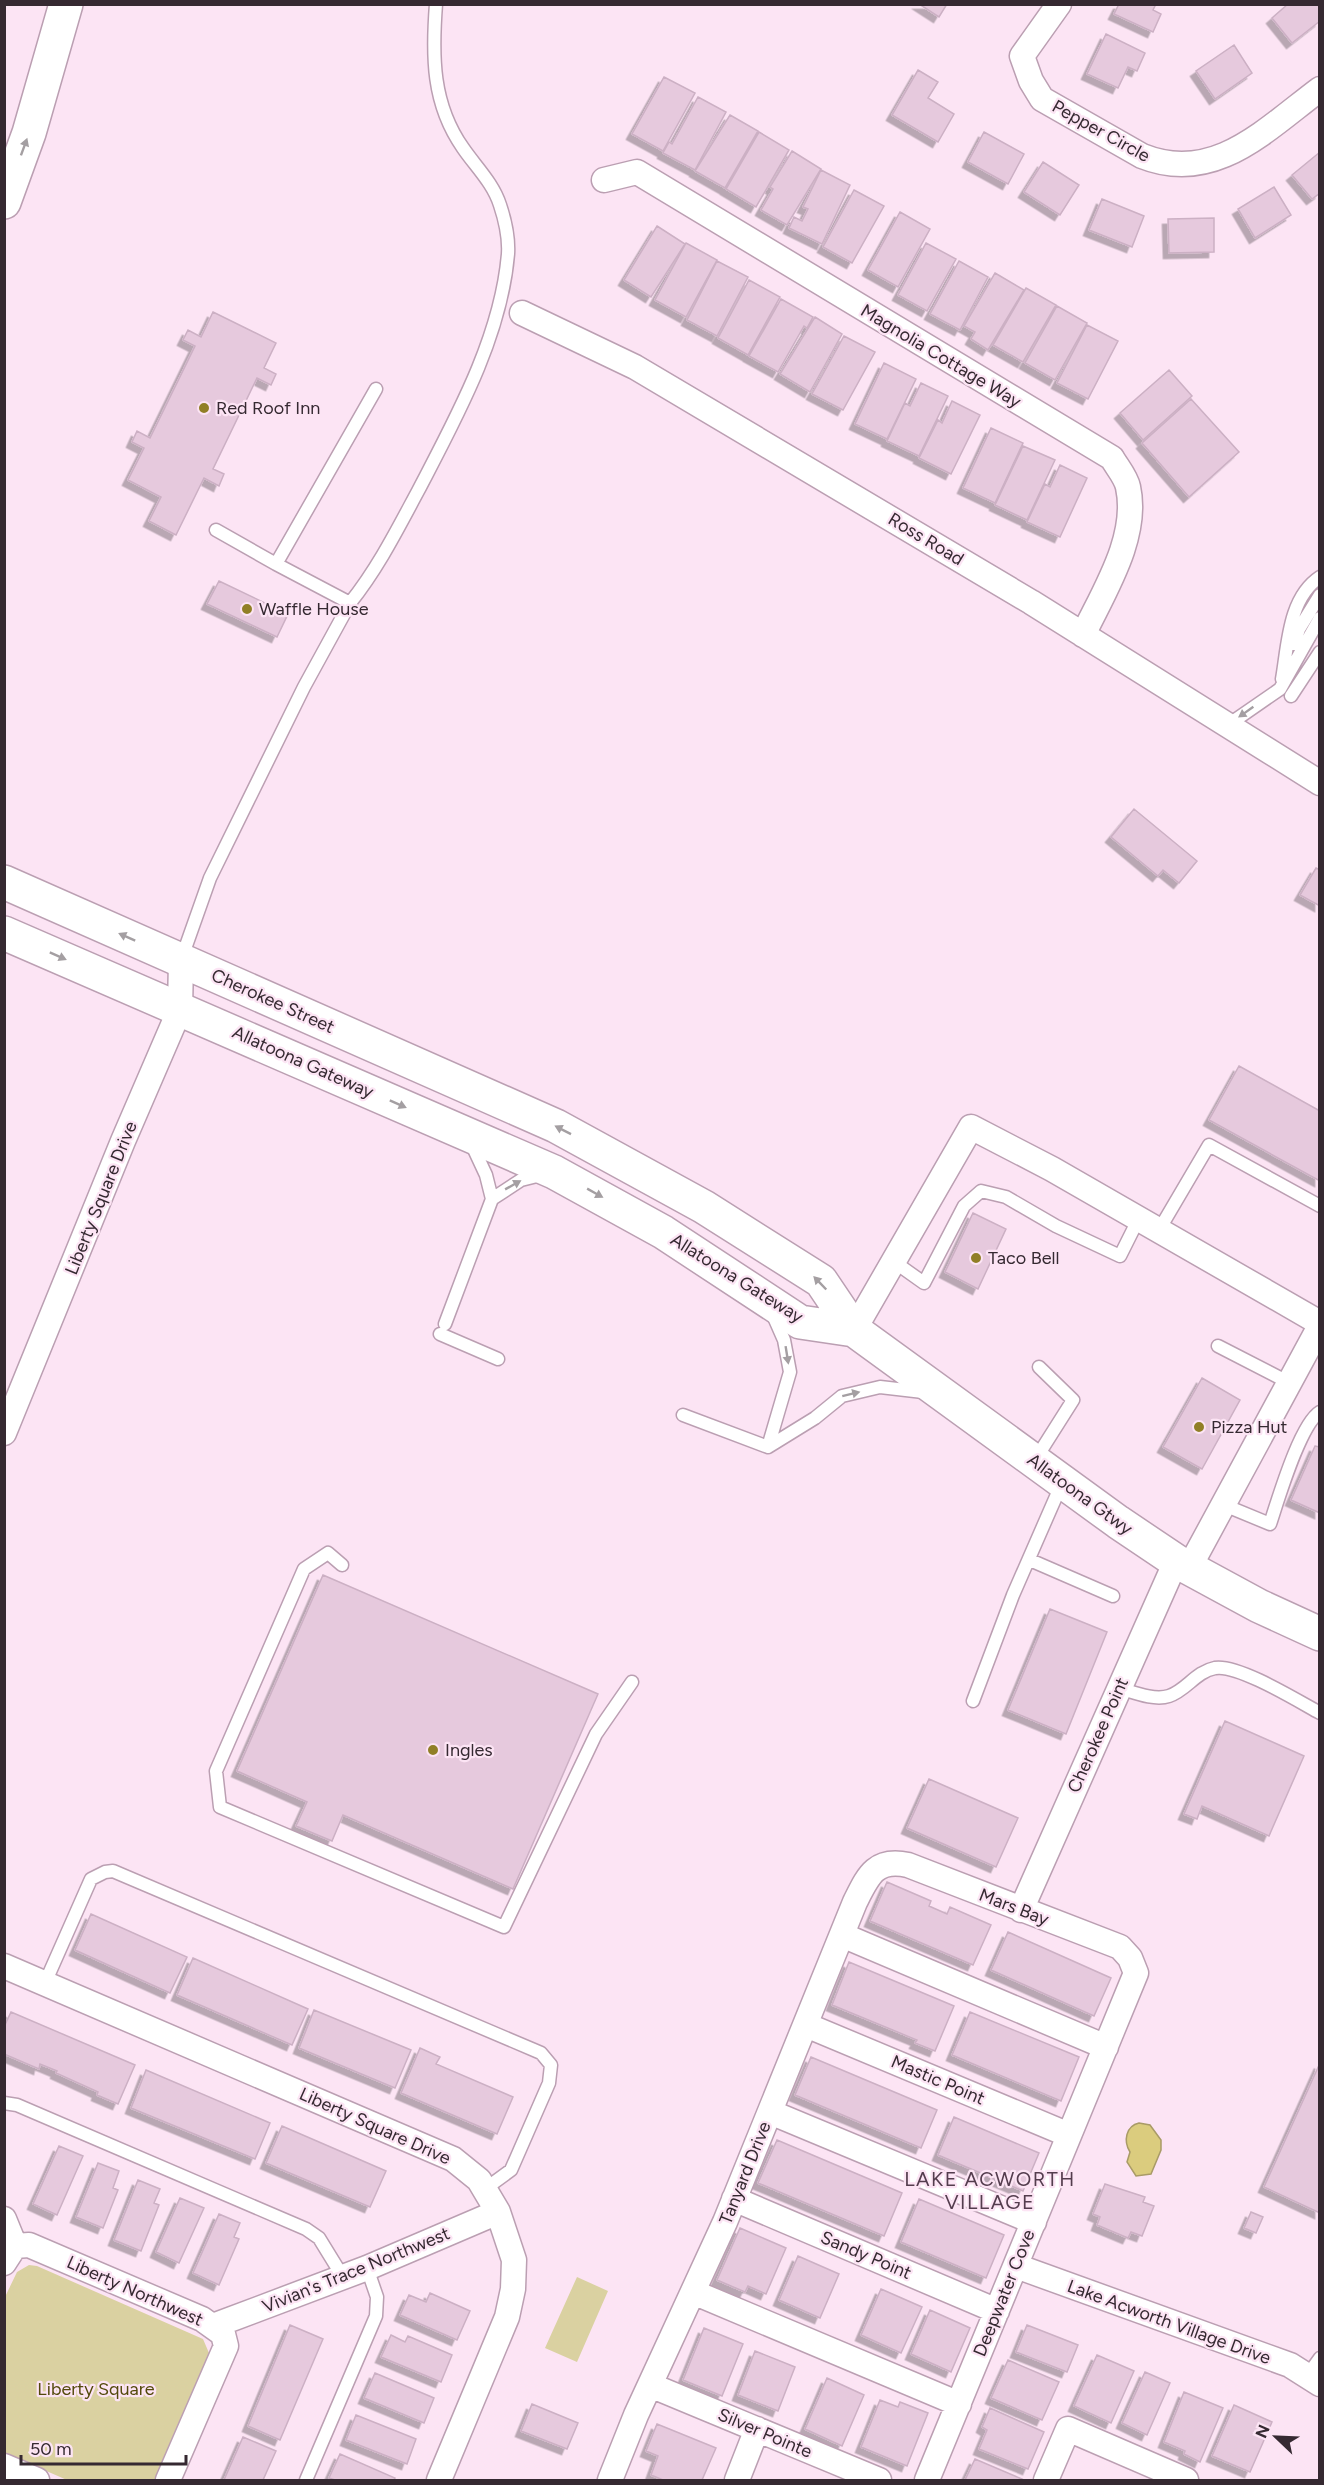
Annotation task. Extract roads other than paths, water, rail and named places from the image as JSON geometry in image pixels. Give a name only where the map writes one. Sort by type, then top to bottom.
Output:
[{"type":"main road","points":[[4,202],[33,122],[66,4]]},
{"type":"main road","points":[[4,882],[181,961]]},
{"type":"main road","name":"Allatoona Gateway","points":[[4,933],[557,1174],[663,1232],[800,1322],[854,1330]]},
{"type":"main road","name":"Cherokee Street","points":[[181,961],[365,1042]]},
{"type":"main road","name":"Allatoona Gateway","points":[[365,1042],[556,1126],[704,1207],[821,1281],[854,1330]]},
{"type":"main road","name":"Allatoona Gtwy","points":[[854,1330],[1063,1482],[1182,1564],[1259,1606],[1320,1634]]},
{"type":"street","name":"Pepper Circle","points":[[1059,4],[1022,56],[1031,81],[1042,99],[1142,156],[1159,163],[1198,165],[1221,157],[1261,133],[1320,89]]},
{"type":"street","name":"Magnolia Cottage Way","points":[[604,180],[638,172],[1112,459],[1128,485],[1129,526],[1111,576],[1083,634]]},
{"type":"street","name":"Ross Road","points":[[522,313],[635,367],[1083,634],[1320,783]]},
{"type":"street","name":"Liberty Square Drive","points":[[4,1433],[123,1141],[180,1009],[181,961]]},
{"type":"street","points":[[854,1330],[971,1127],[1149,1224],[1320,1324]]},
{"type":"street","name":"Cherokee Point","points":[[1022,1910],[1119,1688],[1182,1564],[1224,1505],[1320,1324]]},
{"type":"street","name":"Mars Bay","points":[[879,1865],[894,1862],[908,1864],[1120,1947],[1130,1958],[1136,1973]]},
{"type":"street","name":"Tanyard Drive","points":[[610,2481],[650,2385],[734,2199],[865,1882],[879,1865]]},
{"type":"street","points":[[842,1935],[1106,2047]]},
{"type":"street","name":"Liberty Square Drive","points":[[4,1966],[453,2159],[478,2180],[498,2211],[514,2260],[513,2289],[507,2317],[439,2481]]},
{"type":"street","name":"Deepwater Cove","points":[[927,2481],[1136,1973]]},
{"type":"street","name":"Mastic Point","points":[[806,2025],[1070,2135]]},
{"type":"street","points":[[770,2112],[1034,2222]]},
{"type":"street","name":"Sandy Point","points":[[734,2199],[997,2312]]},
{"type":"street","name":"Vivian's Trace Northwest","points":[[213,2326],[367,2268],[498,2211]]},
{"type":"street","points":[[4,2219],[10,2254]]},
{"type":"street","name":"Liberty Northwest","points":[[10,2254],[29,2245],[213,2326],[223,2334],[226,2346],[168,2481]]},
{"type":"street","name":"Lake Acworth Village Drive","points":[[1016,2266],[1315,2372]]},
{"type":"street","points":[[693,2292],[958,2404]]},
{"type":"street","name":"Silver Pointe","points":[[650,2385],[879,2481]]},
{"type":"street","points":[[737,2481],[757,2429]]},
{"type":"street","points":[[1046,2481],[1068,2429],[1186,2481]]},
{"type":"street","points":[[4,2466],[37,2481]]},
{"type":"lane","points":[[181,961],[210,878],[303,687],[350,603],[386,552],[456,416],[486,342],[506,269],[507,236],[500,203],[493,188],[451,130],[438,96],[433,62],[436,4]]},
{"type":"lane","points":[[276,564],[376,388]]},
{"type":"lane","points":[[216,530],[350,603]]},
{"type":"lane","points":[[1285,692],[1294,610],[1312,582],[1320,577]]},
{"type":"lane","points":[[1285,692],[1299,629],[1320,595]]},
{"type":"lane","points":[[1285,692],[1320,618]]},
{"type":"lane","points":[[1285,692],[1320,632]]},
{"type":"lane","points":[[1228,725],[1285,692],[1320,652]]},
{"type":"lane","points":[[462,1132],[481,1161],[492,1199]]},
{"type":"lane","points":[[893,1261],[924,1283],[964,1206],[981,1191],[1006,1197],[1056,1226],[1120,1256],[1149,1224],[1209,1145],[1320,1206]]},
{"type":"lane","points":[[498,1359],[443,1329],[492,1199],[521,1180],[557,1174]]},
{"type":"lane","points":[[767,1300],[784,1340],[790,1372],[768,1447]]},
{"type":"lane","points":[[1218,1346],[1290,1383]]},
{"type":"lane","points":[[1034,1461],[1073,1400],[1039,1366]]},
{"type":"lane","points":[[768,1447],[815,1418],[842,1395],[880,1387],[942,1394]]},
{"type":"lane","points":[[1224,1505],[1270,1524],[1289,1467],[1311,1417],[1320,1412]]},
{"type":"lane","points":[[683,1414],[768,1447]]},
{"type":"lane","points":[[973,1701],[1013,1596],[1063,1482]]},
{"type":"lane","points":[[342,1565],[328,1553],[304,1569],[216,1771],[220,1807],[504,1927],[596,1734],[632,1682]]},
{"type":"lane","points":[[1030,1560],[1113,1596]]},
{"type":"lane","points":[[1119,1688],[1152,1697],[1168,1697],[1198,1674],[1217,1667],[1246,1674],[1320,1713]]},
{"type":"lane","points":[[45,1983],[91,1879],[113,1871],[541,2053],[551,2065],[549,2083],[511,2170],[484,2189]]},
{"type":"lane","points":[[4,2103],[17,2105],[306,2229],[320,2238],[343,2277]]},
{"type":"lane","points":[[306,2481],[376,2316],[376,2297],[367,2268]]},
{"type":"place","name":"Red Roof Inn","points":[[204,408]]},
{"type":"place","name":"Waffle House","points":[[247,609]]},
{"type":"place","name":"Taco Bell","points":[[976,1258]]},
{"type":"place","name":"Pizza Hut","points":[[1199,1427]]},
{"type":"place","name":"Ingles","points":[[433,1750]]},
{"type":"district","name":"LAKE ACWORTH VILLAGE","points":[[990,2190]]},
{"type":"park label","name":"Liberty Square","points":[[96,2389]]}]
